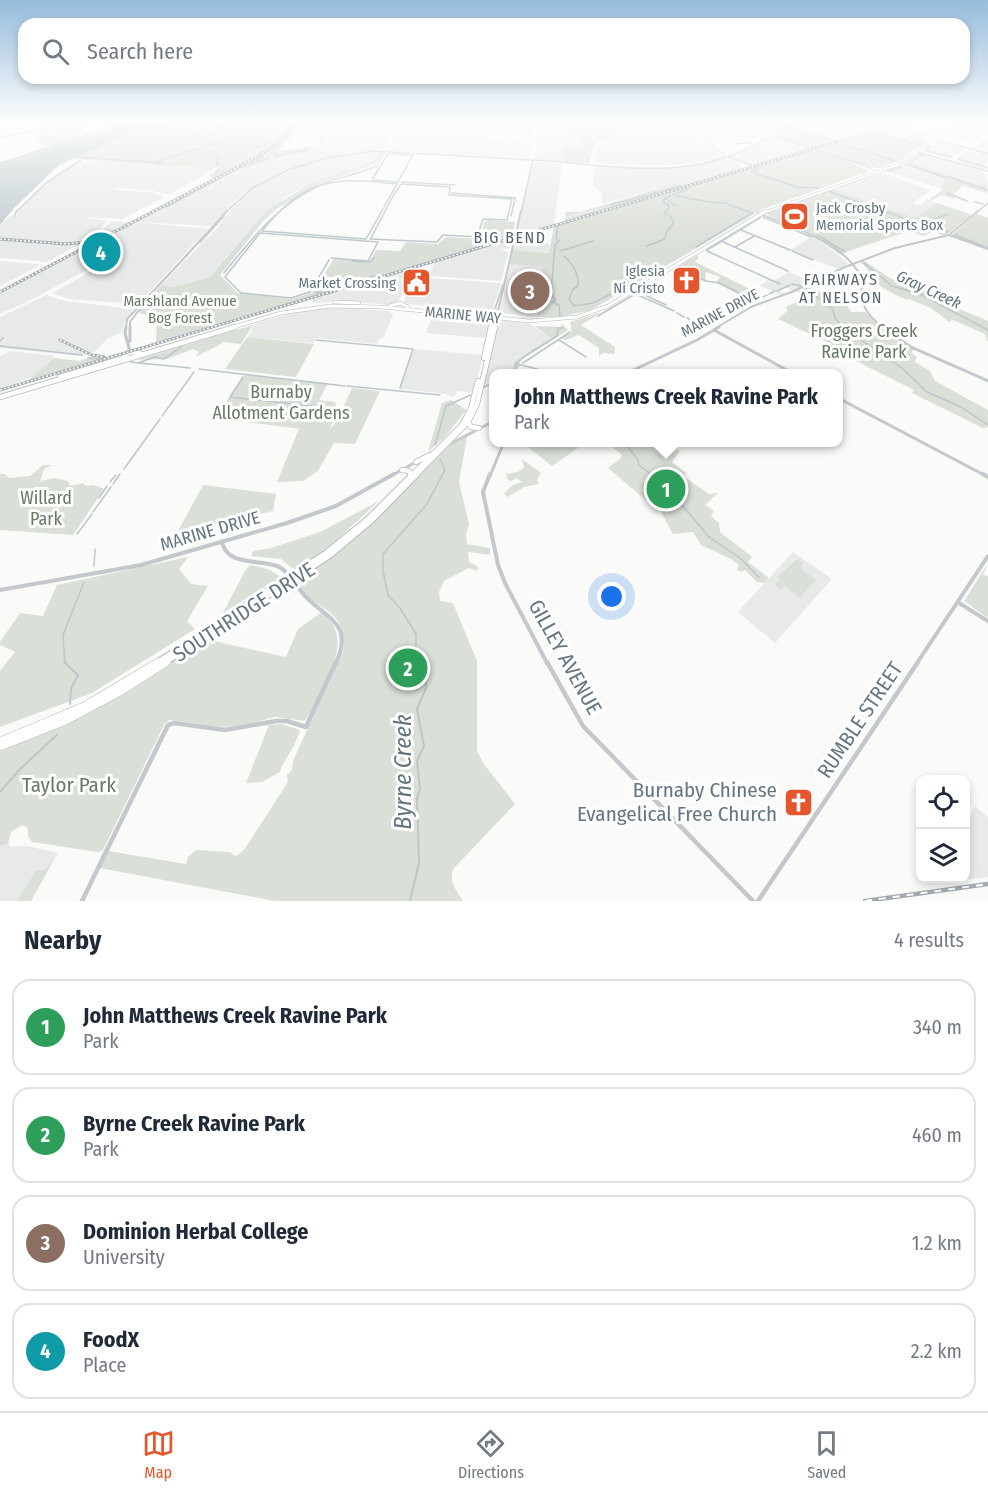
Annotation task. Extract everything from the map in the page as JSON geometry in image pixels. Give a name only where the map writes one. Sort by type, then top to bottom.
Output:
[{"type":"main road","name":"MARINE WAY","points":[[495,318],[554,319],[591,311],[760,214],[897,163]]},
{"type":"main road","points":[[867,167],[870,172]]},
{"type":"main road","points":[[872,168],[880,170]]},
{"type":"main road","name":"MARINE WAY","points":[[0,396],[120,359],[308,307],[337,305],[408,307],[505,319],[560,321],[596,312],[782,201],[880,170]]},
{"type":"main road","points":[[760,214],[767,217]]},
{"type":"main road","points":[[760,214],[767,217]]},
{"type":"main road","name":"MARINE WAY","points":[[0,396],[302,306],[342,302],[484,316]]},
{"type":"main road","points":[[389,307],[395,314]]},
{"type":"main road","points":[[484,316],[495,318]]},
{"type":"main road","points":[[457,432],[468,422],[477,404],[495,318]]},
{"type":"main road","points":[[457,432],[471,408],[495,318]]},
{"type":"main road","points":[[468,422],[471,427],[478,428]]},
{"type":"main road","name":"SOUTHRIDGE DRIVE","points":[[0,741],[84,706],[124,684],[353,538],[446,446],[457,432]]},
{"type":"main road","name":"SOUTHRIDGE DRIVE","points":[[0,747],[66,721],[120,692],[291,578],[355,531],[457,432]]},
{"type":"main road","points":[[416,462],[433,454]]},
{"type":"main road","points":[[402,470],[409,471],[411,475]]},
{"type":"street","points":[[131,356],[129,342],[126,342],[127,320],[242,195],[264,181],[313,163]]},
{"type":"street","points":[[495,318],[530,163]]},
{"type":"street","points":[[571,163],[666,167],[701,163]]},
{"type":"street","points":[[855,163],[880,170]]},
{"type":"street","points":[[857,163],[872,168]]},
{"type":"street","points":[[961,163],[988,171]]},
{"type":"street","name":"MARINE DRIVE","points":[[634,369],[692,343],[751,307],[794,291],[851,264],[900,246],[948,235],[988,203]]},
{"type":"street","points":[[767,217],[810,234],[851,264],[861,280],[861,303],[877,323],[902,341],[988,381]]},
{"type":"street","points":[[948,235],[988,249]]},
{"type":"street","points":[[845,267],[856,269]]},
{"type":"street","points":[[495,318],[503,285]]},
{"type":"street","points":[[714,330],[785,369]]},
{"type":"street","points":[[843,401],[988,477]]},
{"type":"street","points":[[446,446],[489,423]]},
{"type":"street","points":[[457,432],[467,434]]},
{"type":"street","name":"GILLEY AVENUE","points":[[502,447],[483,492],[498,565],[505,583],[569,704],[583,726],[753,901]]},
{"type":"street","name":"MARINE DRIVE","points":[[0,590],[121,569],[322,512],[416,462]]},
{"type":"street","points":[[82,901],[168,724],[225,730],[282,720],[306,727],[337,663],[342,637],[335,620],[307,598],[291,578],[273,564],[230,557],[224,551],[222,542]]},
{"type":"street","name":"RUMBLE STREET","points":[[758,901],[959,603],[988,556]]},
{"type":"street","points":[[959,603],[988,621]]},
{"type":"shaded area","points":[[63,163],[13,209],[0,225],[0,165]]},
{"type":"shaded area","points":[[76,163],[183,165],[213,170],[169,195],[150,190],[115,188],[115,190],[151,192],[165,197],[122,219],[83,217],[107,221],[93,237],[47,262],[0,258],[0,226],[8,217],[17,216],[17,211],[47,183]]},
{"type":"shaded area","points":[[245,163],[216,181],[262,163],[311,163],[270,177],[243,193],[211,226],[135,222],[208,229],[138,304],[69,299],[52,293],[106,263],[103,261],[0,314],[0,291],[104,237],[98,236],[111,221],[133,222]]},
{"type":"shaded area","points":[[313,163],[370,163],[295,191],[268,209],[210,277],[174,287],[161,285],[217,228],[243,196],[256,186]]},
{"type":"shaded area","points":[[534,163],[562,163],[554,225],[684,186],[675,184],[602,204],[602,192],[593,186],[595,165],[664,168],[706,163],[740,163],[741,169],[754,165],[749,163],[767,163],[512,239],[509,249],[500,249],[508,252],[501,281],[430,276],[434,262],[409,270],[412,275],[398,302],[390,305],[345,301],[313,303],[312,299],[0,391],[0,389],[516,236]]},
{"type":"shaded area","points":[[596,163],[690,163],[662,166]]},
{"type":"shaded area","points":[[899,163],[959,163],[983,170],[988,182],[984,188],[947,177],[944,179],[942,189],[886,170]]},
{"type":"shaded area","points":[[965,163],[985,163],[981,168]]},
{"type":"shaded area","points":[[880,172],[931,190],[914,202],[915,204],[922,205],[926,199],[937,203],[915,218],[830,188]]},
{"type":"shaded area","points":[[532,236],[550,245],[549,253],[513,250],[515,241]]},
{"type":"shaded area","points":[[813,236],[848,264],[838,269],[790,250]]},
{"type":"shaded area","points":[[0,261],[37,264],[40,265],[0,286]]},
{"type":"shaded area","points":[[510,264],[544,267],[537,317],[500,313]]},
{"type":"shaded area","points":[[789,272],[812,282],[793,291],[786,287],[779,290],[785,294],[781,295],[760,286],[769,279],[773,281]]},
{"type":"shaded area","name":"Market Crossing","points":[[415,277],[501,284],[492,310],[488,313],[460,311],[404,303],[412,279]]},
{"type":"shaded area","points":[[46,295],[65,301],[133,309],[125,321],[122,332],[107,339],[94,352],[84,356],[0,348],[0,317]]},
{"type":"shaded area","points":[[329,307],[389,311],[393,314],[384,337],[377,341],[378,344],[316,338],[313,343],[248,337],[255,323],[300,311]]},
{"type":"shaded area","points":[[433,314],[485,319],[489,324],[487,338],[426,333]]},
{"type":"shaded area","points":[[499,322],[529,323],[551,338],[513,361],[512,369],[489,369],[489,382],[482,386],[496,327]]},
{"type":"shaded area","points":[[413,349],[483,355],[474,393],[458,391],[453,397],[446,394],[399,389]]},
{"type":"shaded area","points":[[10,351],[55,356],[34,377],[0,388],[0,356]]},
{"type":"shaded area","points":[[793,552],[832,579],[775,643],[738,612]]},
{"type":"shaded area","points":[[975,806],[988,817],[988,877],[970,879],[970,818]]},
{"type":"shaded area","points":[[8,844],[11,847],[27,846],[58,853],[31,901],[0,901],[0,846]]},
{"type":"green space","points":[[127,163],[263,163],[214,179],[209,175],[218,167],[213,170],[183,165],[179,167]]},
{"type":"green space","name":"Marshland Avenue Bog Forest","points":[[377,163],[321,183],[278,208],[264,220],[220,275],[238,293],[291,299],[312,293],[334,259],[370,262],[376,250],[400,251],[406,242],[438,244],[446,237],[479,239],[485,221],[488,220],[515,222],[512,237],[156,342],[157,319],[137,312],[161,285],[174,287],[210,277],[268,209],[312,183]]},
{"type":"green space","points":[[767,163],[852,163],[869,171],[763,209],[591,310],[559,317],[537,317],[543,267],[510,264],[513,250],[549,253],[554,226]]},
{"type":"green space","points":[[856,163],[893,163],[879,168]]},
{"type":"green space","points":[[906,163],[915,163],[979,186],[985,185],[986,181],[988,193],[963,186],[953,194],[954,199],[941,195],[930,201],[942,190],[944,179]]},
{"type":"green space","points":[[675,184],[684,186],[565,221],[565,218],[610,206],[565,217],[566,212],[580,212]]},
{"type":"green space","points":[[830,188],[915,218],[937,203],[972,215],[945,236],[933,232],[923,236],[909,231],[839,254],[813,235],[766,214],[785,204]]},
{"type":"green space","points":[[976,214],[988,218],[988,249],[952,235]]},
{"type":"green space","points":[[697,255],[699,257],[695,262],[754,291],[759,295],[750,295],[757,300],[754,302],[716,283],[720,277],[706,272],[705,282],[676,268]]},
{"type":"green space","points":[[863,260],[909,287],[923,287],[940,299],[954,304],[955,307],[988,321],[988,341],[985,340],[987,340],[985,334],[953,320],[949,322],[931,308],[907,300],[882,287],[860,262]]},
{"type":"green space","name":"Froggers Creek Ravine Park","points":[[806,287],[830,295],[834,301],[843,299],[851,312],[865,312],[892,336],[915,348],[911,353],[917,357],[915,362],[930,371],[935,381],[988,410],[988,427],[983,428],[912,393],[914,390],[842,354],[844,350],[778,319],[788,310],[786,307],[806,297],[797,291]]},
{"type":"green space","points":[[602,312],[581,325],[615,347],[615,354],[603,353],[599,356],[599,348],[579,335],[566,340],[561,338],[572,332],[570,322]]},
{"type":"green space","points":[[562,324],[568,330],[521,360],[518,364],[520,366],[516,369],[512,369],[514,361],[551,338],[535,326],[560,327]]},
{"type":"green space","points":[[253,325],[241,344],[223,342],[196,357],[199,352],[193,349],[167,359],[137,360]]},
{"type":"green space","points":[[247,337],[314,344],[296,377],[225,369]]},
{"type":"green space","points":[[90,357],[105,358],[29,380],[54,358],[80,361]]},
{"type":"green space","name":"Burnaby Allotment Gardens","points":[[245,375],[328,383],[319,400],[335,402],[337,409],[330,429],[337,421],[352,388],[380,391],[355,444],[334,443],[318,471],[303,481],[277,482],[299,429],[310,430],[215,418]]},
{"type":"green space","points":[[451,400],[466,410],[445,437],[428,452],[442,403]]},
{"type":"green space","points":[[467,437],[459,482],[469,524],[466,535],[467,544],[490,548],[490,555],[468,552],[469,562],[478,567],[477,571],[469,568],[444,581],[439,592],[440,601],[453,603],[477,661],[477,751],[483,763],[515,804],[454,868],[452,881],[463,901],[275,901],[100,868],[109,851],[186,864],[188,857],[196,850],[229,852],[236,856],[244,850],[288,782],[287,775],[292,770],[293,761],[343,651],[343,635],[339,623],[325,608],[308,597],[298,580],[361,533],[448,446]]},
{"type":"green space","points":[[528,447],[579,447],[552,466]]},
{"type":"green space","points":[[612,447],[673,447],[680,451],[672,462],[686,473],[683,476],[709,494],[718,493],[705,505],[714,511],[711,516],[719,523],[720,532],[752,557],[748,562],[769,578],[764,583],[757,582],[745,570],[741,572],[737,570],[739,565],[701,545],[693,532],[673,534],[658,506],[647,501],[608,468],[622,455]]},
{"type":"green space","points":[[522,459],[541,473],[537,480],[539,484],[524,487],[507,497],[504,493],[513,485],[522,482],[517,478],[511,481],[507,479],[506,474],[518,472],[524,468]]},
{"type":"green space","name":"Willard Park","points":[[43,465],[52,465],[44,469],[40,481],[55,478],[68,481],[70,486],[83,483],[86,486],[93,485],[104,489],[73,535],[0,530],[0,474],[5,474],[9,478],[30,476]]},
{"type":"green space","points":[[203,485],[276,494],[273,511],[177,533]]},
{"type":"green space","points":[[379,501],[327,549],[294,570],[281,559],[251,556],[253,551],[271,548],[320,532]]},
{"type":"green space","points":[[188,557],[179,569],[191,584],[208,586],[187,621],[195,629],[92,693],[0,727],[0,671],[15,652],[0,645],[0,642],[20,613],[43,616],[57,585]]},
{"type":"green space","points":[[797,559],[804,563],[800,568],[816,580],[800,598],[785,586],[781,590],[775,585],[780,579],[777,577]]},
{"type":"green space","points":[[988,563],[983,575],[988,576],[988,618],[964,601]]},
{"type":"green space","points":[[251,565],[270,570],[281,577],[223,613],[246,569]]},
{"type":"green space","name":"Taylor Park","points":[[322,612],[332,623],[337,635],[337,648],[329,675],[310,714],[304,721],[275,717],[244,725],[221,727],[170,720],[165,723],[103,850],[98,852],[32,842],[28,837],[28,828],[22,825],[11,832],[8,844],[0,846],[0,749],[32,738],[211,635],[218,642],[286,657],[298,629]]},
{"type":"green space","points":[[282,724],[300,730],[280,772],[262,782],[246,783],[269,725]]},
{"type":"green space","points":[[52,862],[31,901],[17,901],[36,871],[44,871]]},
{"type":"waterway","points":[[46,183],[76,163]]},
{"type":"waterway","points":[[166,207],[239,168],[253,163]]},
{"type":"waterway","points":[[382,163],[372,180],[397,182]]},
{"type":"waterway","points":[[398,182],[409,163]]},
{"type":"waterway","points":[[746,163],[751,165]]},
{"type":"waterway","points":[[971,163],[988,168]]},
{"type":"waterway","points":[[906,164],[948,178]]},
{"type":"waterway","points":[[317,187],[378,165]]},
{"type":"waterway","points":[[888,171],[902,167]]},
{"type":"waterway","points":[[756,168],[757,170],[751,172],[797,187],[818,188]]},
{"type":"waterway","points":[[215,175],[218,170]]},
{"type":"waterway","points":[[949,177],[988,190]]},
{"type":"waterway","points":[[317,187],[355,181],[397,184],[384,207]]},
{"type":"waterway","points":[[402,182],[455,185]]},
{"type":"waterway","points":[[18,210],[45,184]]},
{"type":"waterway","points":[[370,239],[437,242],[443,235],[477,237],[483,219],[507,220],[512,199],[449,195],[450,187],[401,184],[395,193]]},
{"type":"waterway","name":"Gray Creek","points":[[610,205],[681,186]]},
{"type":"waterway","points":[[284,208],[307,191],[317,187]]},
{"type":"waterway","points":[[284,208],[317,187]]},
{"type":"waterway","name":"Gray Creek","points":[[668,204],[663,203],[665,198],[688,189],[686,188]]},
{"type":"waterway","points":[[828,191],[906,219],[937,226],[948,232]]},
{"type":"waterway","points":[[452,193],[516,198]]},
{"type":"waterway","points":[[947,193],[967,201]]},
{"type":"waterway","points":[[371,238],[394,194]]},
{"type":"waterway","name":"Gray Creek","points":[[676,196],[709,202]]},
{"type":"waterway","points":[[511,216],[515,199]]},
{"type":"waterway","points":[[666,199],[676,206]]},
{"type":"waterway","name":"Gray Creek","points":[[711,202],[726,203]]},
{"type":"waterway","points":[[975,202],[983,204]]},
{"type":"waterway","points":[[696,247],[752,213],[727,204]]},
{"type":"waterway","points":[[667,215],[664,213],[669,208],[668,205]]},
{"type":"waterway","points":[[224,273],[257,233],[284,208]]},
{"type":"waterway","points":[[284,208],[262,231],[366,239],[383,209]]},
{"type":"waterway","points":[[14,217],[17,210]]},
{"type":"waterway","points":[[927,222],[948,214]]},
{"type":"waterway","points":[[668,230],[674,222],[669,215]]},
{"type":"waterway","points":[[721,241],[761,217]]},
{"type":"waterway","name":"Gray Creek","points":[[763,217],[811,237]]},
{"type":"waterway","name":"Byrne Creek","points":[[558,225],[556,238],[559,241],[555,245],[551,295],[556,300],[552,302],[559,305],[560,316]]},
{"type":"waterway","points":[[741,230],[790,250]]},
{"type":"waterway","points":[[665,237],[667,231]]},
{"type":"waterway","points":[[329,260],[310,292],[291,298],[241,293],[225,277],[260,233],[378,242],[368,261],[331,258]]},
{"type":"waterway","points":[[955,235],[988,248]]},
{"type":"waterway","points":[[735,247],[754,236]]},
{"type":"waterway","name":"Gray Creek","points":[[821,237],[845,252]]},
{"type":"waterway","points":[[647,246],[665,239]]},
{"type":"waterway","points":[[560,251],[593,241]]},
{"type":"waterway","points":[[707,250],[721,241]]},
{"type":"waterway","points":[[721,241],[788,271]]},
{"type":"waterway","points":[[707,251],[780,284]]},
{"type":"waterway","points":[[792,251],[813,260]]},
{"type":"waterway","points":[[564,256],[573,266],[578,277],[578,286],[573,289],[569,299],[574,306],[593,303],[627,286]]},
{"type":"waterway","points":[[352,261],[370,262],[374,257]]},
{"type":"waterway","name":"Gray Creek","points":[[864,263],[892,286],[920,294],[988,330]]},
{"type":"waterway","points":[[674,270],[680,268],[706,281],[720,283],[752,300],[760,298]]},
{"type":"waterway","points":[[315,293],[374,276]]},
{"type":"waterway","points":[[598,316],[657,281]]},
{"type":"waterway","points":[[792,284],[801,286]]},
{"type":"waterway","points":[[777,291],[790,285]]},
{"type":"waterway","points":[[806,289],[833,309],[835,318],[844,328],[903,369],[927,392],[961,407],[988,425]]},
{"type":"waterway","points":[[769,294],[775,291]]},
{"type":"waterway","points":[[643,294],[666,305]]},
{"type":"waterway","points":[[638,295],[674,311]]},
{"type":"waterway","points":[[763,297],[767,295]]},
{"type":"waterway","points":[[677,313],[684,317]]},
{"type":"waterway","points":[[687,318],[700,325]]},
{"type":"waterway","name":"Byrne Creek","points":[[515,369],[516,364],[525,356],[557,336],[558,328],[563,328]]},
{"type":"waterway","points":[[523,363],[570,332]]},
{"type":"waterway","points":[[0,341],[3,338]]},
{"type":"waterway","points":[[316,340],[413,349],[400,388]]},
{"type":"waterway","points":[[559,340],[586,357]]},
{"type":"waterway","points":[[0,346],[82,355]]},
{"type":"waterway","points":[[138,363],[155,357],[164,359],[181,347]]},
{"type":"waterway","points":[[88,358],[100,359]]},
{"type":"waterway","points":[[130,362],[138,363]]},
{"type":"waterway","points":[[138,363],[190,368]]},
{"type":"waterway","points":[[518,364],[536,369]]},
{"type":"waterway","points":[[199,369],[345,386]]},
{"type":"waterway","points":[[162,416],[194,372]]},
{"type":"waterway","points":[[243,377],[230,397],[336,409]]},
{"type":"waterway","name":"Byrne Creek","points":[[484,387],[489,384]]},
{"type":"waterway","points":[[347,386],[440,395]]},
{"type":"waterway","name":"Byrne Creek","points":[[435,445],[446,406],[471,395]]},
{"type":"waterway","points":[[124,469],[160,419]]},
{"type":"waterway","points":[[628,447],[639,465],[667,487],[709,537],[740,558],[759,577]]},
{"type":"waterway","name":"Byrne Creek","points":[[424,663],[416,648],[416,634],[400,608],[388,595],[383,571],[383,554],[427,504],[445,470],[440,459]]},
{"type":"waterway","points":[[113,484],[120,474]]},
{"type":"waterway","points":[[110,482],[116,475]]},
{"type":"waterway","points":[[99,498],[107,486]]},
{"type":"waterway","points":[[93,512],[111,487]]},
{"type":"waterway","points":[[77,534],[92,514]]},
{"type":"waterway","points":[[94,566],[95,549]]},
{"type":"waterway","points":[[65,663],[63,635],[84,582]]},
{"type":"waterway","name":"Byrne Creek","points":[[410,901],[419,863],[417,798],[420,789],[417,761],[424,746],[417,709],[426,688],[426,668],[423,662]]},
{"type":"waterway","points":[[65,663],[78,675],[71,689],[70,704]]},
{"type":"waterway","points":[[0,792],[20,769],[57,735]]},
{"type":"railway","points":[[0,292],[245,163]]},
{"type":"railway","points":[[0,390],[765,163]]},
{"type":"railway","points":[[0,239],[66,244],[87,242]]},
{"type":"railway","points":[[60,340],[92,355],[104,357]]},
{"type":"railway","points":[[865,901],[988,884]]},
{"type":"place","name":"Jack Crosby Memorial Sports Box","points":[[795,217]]},
{"type":"place","name":"FoodX","points":[[101,252]]},
{"type":"place","name":"Iglesia Ni Cristo","points":[[686,280]]},
{"type":"place","name":"Market Crossing","points":[[417,283]]},
{"type":"place","name":"Dominion Herbal College","points":[[530,291]]},
{"type":"place","name":"John Matthews Creek Ravine Park","points":[[666,489]]},
{"type":"place","name":"Byrne Creek Ravine Park","points":[[408,668]]},
{"type":"place","name":"Burnaby Chinese Evangelical Free Church","points":[[798,802]]},
{"type":"district","name":"BIG BEND","points":[[510,237]]},
{"type":"district","name":"FAIRWAYS AT NELSON","points":[[841,288]]}]
